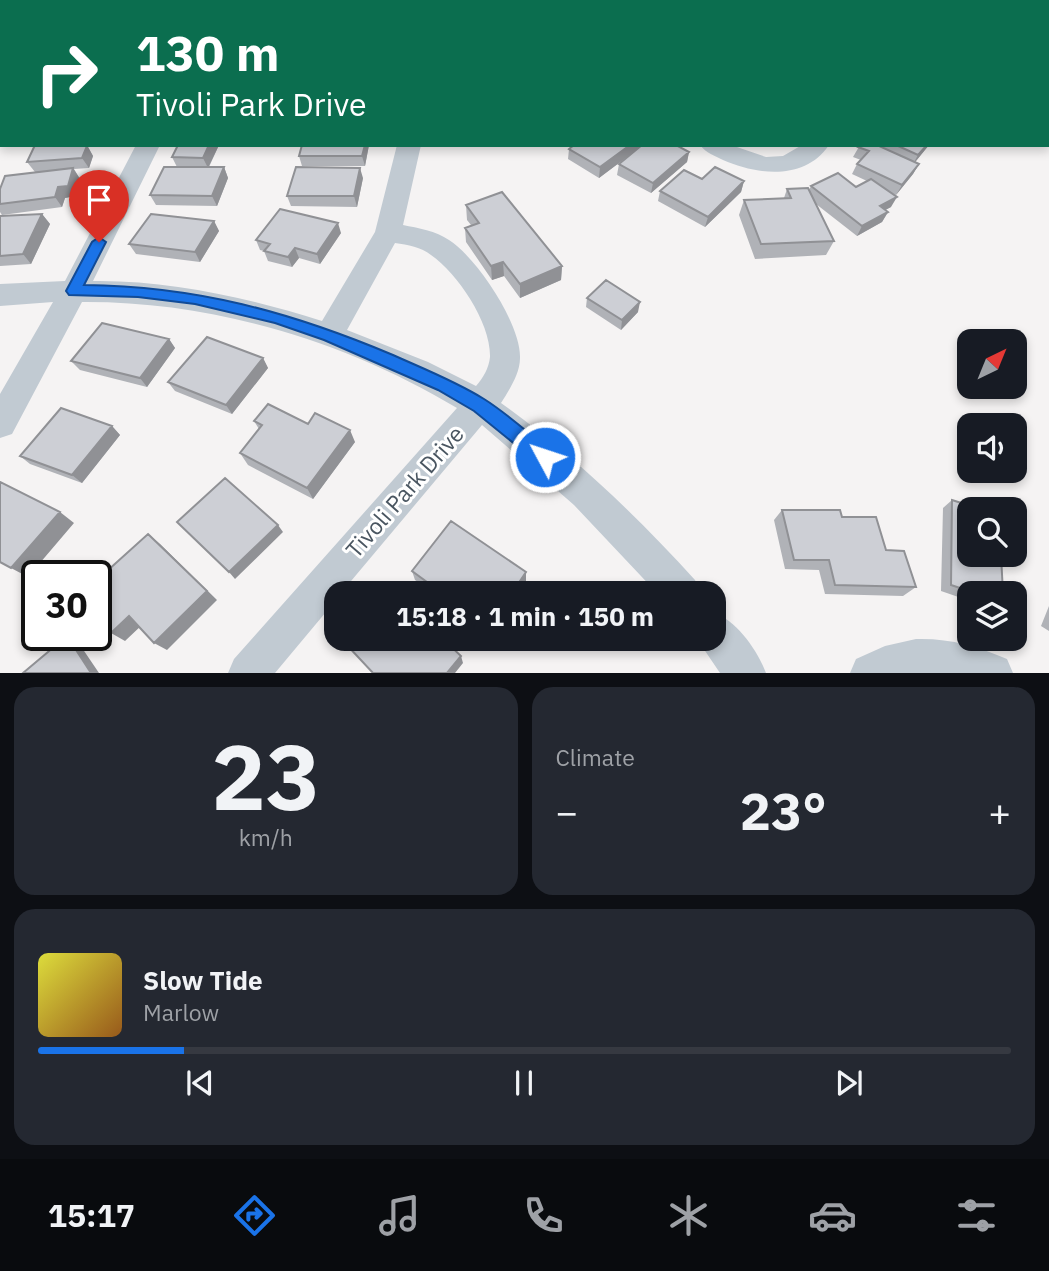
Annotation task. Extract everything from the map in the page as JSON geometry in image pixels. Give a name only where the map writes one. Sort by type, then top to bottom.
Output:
[{"type":"street","points":[[0,424],[74,291],[147,147]]},
{"type":"street","points":[[330,335],[388,232],[409,147]]},
{"type":"street","points":[[716,147],[742,160],[773,166],[799,160],[815,147]]},
{"type":"street","name":"Tivoli Park Drive","points":[[248,673],[480,405],[498,380],[505,359],[503,339],[491,314],[444,250],[425,240],[388,232]]},
{"type":"street","points":[[0,295],[74,291],[138,292],[195,298],[275,317],[330,335],[418,372],[480,405],[580,489],[670,581]]},
{"type":"street","points":[[726,647],[746,673]]},
{"type":"street","points":[[870,673],[896,662],[918,658],[943,658],[993,673]]},
{"type":"building","points":[[34,147],[87,147],[82,158],[27,162]]},
{"type":"building","points":[[177,147],[208,147],[203,158],[172,157]]},
{"type":"building","points":[[301,147],[364,147],[362,156],[299,156]]},
{"type":"building","points":[[572,147],[627,147],[600,167],[569,149]]},
{"type":"building","points":[[640,147],[680,147],[689,152],[653,183],[619,164]]},
{"type":"building","points":[[858,147],[881,147],[919,164],[902,185],[857,164],[869,151]]},
{"type":"building","points":[[900,147],[925,147],[918,155]]},
{"type":"building","points":[[164,167],[224,167],[212,196],[150,195]]},
{"type":"building","points":[[296,167],[360,168],[354,196],[287,196]]},
{"type":"building","points":[[715,167],[744,181],[708,217],[660,191],[684,170],[702,179]]},
{"type":"building","points":[[73,168],[68,186],[58,187],[55,197],[0,204],[0,189],[5,176]]},
{"type":"building","points":[[838,173],[856,187],[871,179],[897,197],[880,206],[888,212],[862,226],[811,186]]},
{"type":"building","points":[[808,188],[834,241],[761,244],[744,200],[791,198],[787,189]]},
{"type":"building","points":[[502,192],[562,266],[520,284],[503,262],[491,266],[465,228],[479,223],[466,205]]},
{"type":"building","points":[[280,209],[338,223],[317,254],[295,248],[288,257],[264,251],[270,244],[256,240]]},
{"type":"building","points":[[42,214],[23,254],[0,256],[0,216]]},
{"type":"building","points":[[151,214],[214,221],[195,252],[129,244]]},
{"type":"building","points":[[606,280],[640,302],[622,320],[587,298]]},
{"type":"building","points":[[102,323],[169,339],[140,378],[71,361]]},
{"type":"building","points":[[207,337],[263,358],[226,405],[168,382]]},
{"type":"building","points":[[268,404],[308,424],[315,413],[350,430],[307,488],[240,453],[262,425],[254,421]]},
{"type":"building","points":[[61,408],[112,426],[72,475],[20,456]]},
{"type":"building","points":[[225,478],[278,525],[229,572],[177,522]]},
{"type":"building","points":[[0,482],[60,512],[11,568],[0,562]]},
{"type":"building","points":[[952,500],[957,502],[957,567],[1002,567],[1002,581],[957,581],[957,587],[951,585]]},
{"type":"building","points":[[782,510],[840,510],[842,517],[876,517],[886,550],[904,551],[916,587],[835,585],[829,560],[794,560]]},
{"type":"building","points":[[451,521],[526,572],[520,581],[426,581],[412,571]]},
{"type":"building","points":[[148,534],[207,591],[154,643],[129,616],[112,632],[112,567]]},
{"type":"building","points":[[49,651],[77,651],[91,673],[23,673]]},
{"type":"building","points":[[352,651],[456,651],[461,656],[447,673],[373,673]]},
{"type":"route","points":[[99,242],[74,291],[110,290],[195,298],[275,317],[330,335],[418,372],[480,405],[545,457]]}]
